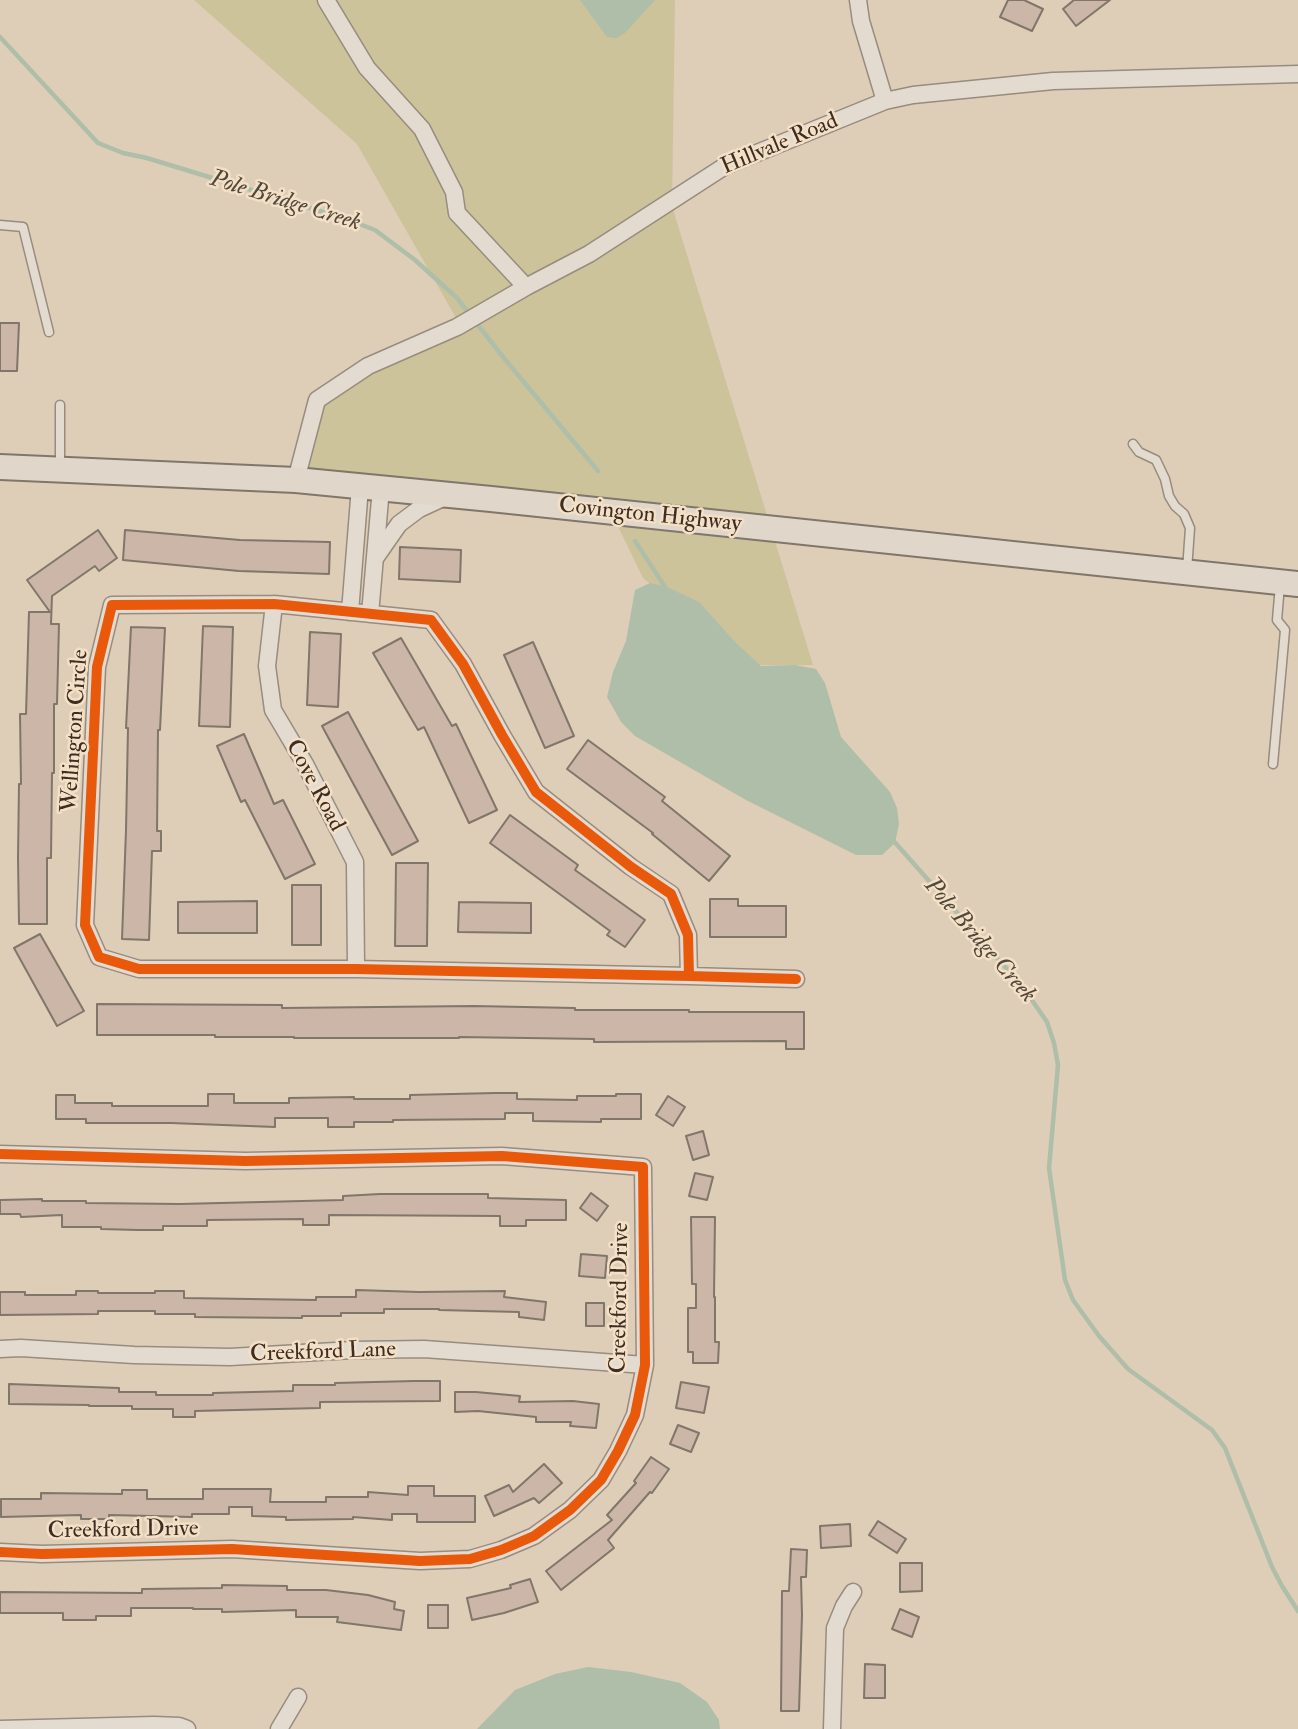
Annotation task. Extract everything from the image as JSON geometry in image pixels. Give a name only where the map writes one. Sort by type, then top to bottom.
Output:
[{"type":"main road","name":"Covington Highway","points":[[0,467],[296,480],[1289,583]]},
{"type":"street","points":[[326,0],[367,68],[422,129],[454,192],[457,213],[526,287]]},
{"type":"street","points":[[858,0],[861,21],[885,101]]},
{"type":"street","name":"Hillvale Road","points":[[296,480],[317,400],[368,366],[457,327],[589,254],[725,166],[885,101],[913,95],[1053,81],[1298,74]]},
{"type":"street","points":[[370,614],[375,559],[371,488]]},
{"type":"street","points":[[350,612],[371,488]]},
{"type":"street","points":[[375,559],[399,524],[419,509],[449,495]]},
{"type":"street","name":"Wellington Circle","points":[[690,976],[688,936],[671,894],[631,867],[536,792],[463,664],[430,620],[274,604],[112,605],[97,667],[85,925],[99,957],[139,970],[356,969],[796,979]]},
{"type":"street","name":"Cove Road","points":[[274,604],[267,666],[273,710],[305,764],[355,862],[356,969]]},
{"type":"street","name":"Creekford Drive","points":[[0,1154],[245,1161],[502,1156],[643,1167],[645,1365],[635,1415],[601,1480],[570,1510],[534,1536],[470,1559],[420,1561],[232,1549],[42,1554],[0,1552]]},
{"type":"street","name":"Creekford Lane","points":[[0,1349],[230,1357],[424,1349],[645,1365]]},
{"type":"street","points":[[832,1729],[835,1628],[853,1592]]},
{"type":"street","points":[[279,1729],[299,1698]]},
{"type":"street","points":[[0,1729],[154,1725],[187,1729]]},
{"type":"lane","points":[[0,225],[23,227],[49,332]]},
{"type":"lane","points":[[60,405],[60,470]]},
{"type":"lane","points":[[1133,444],[1139,452],[1156,460],[1166,479],[1169,496],[1184,514],[1190,528],[1187,573]]},
{"type":"lane","points":[[1273,764],[1285,630],[1276,620],[1289,583]]},
{"type":"shaded area","points":[[194,0],[675,0],[672,206],[813,665],[750,665],[643,578],[612,514],[299,471],[317,400],[460,325],[357,144]]},
{"type":"shaded area","points":[[580,0],[655,0],[625,33],[616,38],[607,37]]},
{"type":"shaded area","points":[[650,583],[667,587],[699,602],[761,666],[795,665],[816,669],[825,683],[841,737],[890,792],[897,808],[899,824],[895,843],[882,855],[856,855],[746,800],[635,736],[621,722],[607,697],[613,672],[626,641],[635,590]]},
{"type":"shaded area","points":[[588,1667],[631,1672],[680,1683],[707,1702],[719,1720],[720,1729],[477,1729],[515,1690],[555,1674]]},
{"type":"building","points":[[1008,0],[1024,0],[1043,9],[1032,31],[1000,17]]},
{"type":"building","points":[[1074,0],[1110,0],[1076,26],[1063,9]]},
{"type":"building","points":[[0,323],[19,323],[17,371],[0,371]]},
{"type":"building","points":[[98,530],[117,558],[99,571],[95,566],[52,596],[51,624],[59,624],[57,704],[54,704],[51,858],[47,858],[47,924],[19,924],[20,714],[26,714],[29,612],[50,612],[27,580]]},
{"type":"building","points":[[125,530],[240,540],[330,542],[329,574],[239,571],[123,560]]},
{"type":"building","points":[[400,547],[461,550],[460,582],[399,579]]},
{"type":"building","points":[[203,626],[233,627],[230,727],[199,726]]},
{"type":"building","points":[[131,627],[165,628],[158,730],[157,831],[161,831],[161,851],[152,851],[149,940],[122,939]]},
{"type":"building","points":[[310,632],[341,634],[338,707],[307,705]]},
{"type":"building","points":[[401,638],[452,726],[456,724],[497,810],[469,823],[424,727],[418,730],[373,653]]},
{"type":"building","points":[[533,642],[574,736],[545,748],[504,655]]},
{"type":"building","points":[[348,712],[418,841],[392,855],[322,726]]},
{"type":"building","points":[[244,734],[274,804],[283,800],[315,864],[285,879],[245,800],[241,802],[217,746]]},
{"type":"building","points":[[588,740],[665,797],[662,801],[730,856],[709,881],[653,833],[567,769]]},
{"type":"building","points":[[510,815],[578,865],[575,870],[645,920],[625,947],[607,935],[610,931],[490,843]]},
{"type":"building","points":[[396,863],[428,863],[427,946],[395,946]]},
{"type":"building","points":[[292,885],[321,885],[321,945],[292,945]]},
{"type":"building","points":[[710,899],[738,899],[738,906],[786,906],[786,937],[710,937]]},
{"type":"building","points":[[257,901],[257,933],[178,933],[178,902]]},
{"type":"building","points":[[459,902],[531,903],[531,933],[458,932]]},
{"type":"building","points":[[40,934],[84,1011],[57,1026],[14,948]]},
{"type":"building","points":[[97,1004],[282,1005],[282,1008],[474,1006],[575,1010],[804,1012],[804,1049],[786,1049],[786,1041],[594,1042],[594,1039],[459,1037],[97,1035]]},
{"type":"building","points":[[517,1093],[517,1099],[577,1100],[577,1096],[641,1094],[641,1119],[601,1119],[601,1122],[533,1121],[533,1113],[505,1113],[505,1119],[393,1120],[354,1122],[354,1127],[328,1127],[328,1118],[275,1118],[275,1127],[86,1123],[86,1119],[56,1119],[56,1095],[75,1095],[75,1103],[112,1103],[112,1106],[208,1106],[208,1094],[234,1094],[234,1103],[289,1103],[289,1098],[410,1099],[410,1095]]},
{"type":"building","points":[[668,1096],[685,1107],[673,1126],[656,1115]]},
{"type":"building","points":[[703,1131],[709,1155],[693,1160],[686,1136]]},
{"type":"building","points":[[695,1173],[713,1177],[707,1200],[689,1196]]},
{"type":"building","points":[[591,1193],[608,1206],[597,1221],[580,1208]]},
{"type":"building","points":[[488,1194],[488,1198],[566,1200],[566,1220],[526,1220],[526,1226],[500,1226],[500,1216],[329,1215],[329,1225],[303,1225],[303,1219],[207,1220],[207,1226],[163,1226],[163,1230],[138,1230],[62,1227],[62,1215],[21,1217],[20,1214],[0,1214],[0,1200],[180,1204],[343,1200],[343,1196]]},
{"type":"building","points":[[691,1217],[715,1217],[714,1297],[715,1342],[719,1342],[718,1363],[693,1363],[693,1352],[688,1352],[688,1308],[696,1308],[696,1284],[692,1284]]},
{"type":"building","points":[[581,1254],[607,1256],[605,1278],[579,1276]]},
{"type":"building","points":[[356,1290],[505,1291],[504,1297],[546,1302],[544,1320],[519,1317],[519,1312],[439,1309],[384,1309],[384,1313],[341,1313],[341,1316],[302,1318],[195,1317],[195,1314],[155,1314],[155,1311],[0,1315],[0,1292],[76,1295],[76,1291],[184,1291],[184,1298],[316,1300],[316,1297],[356,1297]]},
{"type":"building","points":[[586,1303],[604,1303],[604,1326],[586,1326]]},
{"type":"building","points":[[440,1381],[440,1401],[320,1402],[320,1408],[195,1411],[195,1417],[173,1417],[173,1409],[132,1409],[132,1406],[9,1404],[9,1384],[119,1388],[119,1392],[156,1392],[156,1395],[213,1395],[293,1391],[293,1385]]},
{"type":"building","points":[[681,1382],[709,1387],[704,1413],[676,1408]]},
{"type":"building","points":[[455,1392],[520,1396],[519,1402],[573,1401],[599,1404],[596,1428],[570,1426],[571,1422],[536,1422],[536,1417],[478,1411],[455,1412]]},
{"type":"building","points":[[678,1425],[699,1433],[691,1452],[670,1444]]},
{"type":"building","points":[[651,1457],[669,1469],[652,1493],[650,1492],[608,1540],[614,1548],[561,1590],[546,1571],[612,1520],[607,1515],[636,1483],[634,1481]]},
{"type":"building","points":[[544,1464],[562,1483],[539,1503],[534,1498],[494,1516],[485,1496],[509,1485],[513,1492]]},
{"type":"building","points":[[408,1486],[434,1486],[434,1496],[475,1496],[475,1522],[417,1522],[417,1514],[392,1514],[392,1520],[353,1517],[286,1520],[286,1517],[252,1516],[252,1507],[229,1507],[229,1514],[192,1514],[192,1517],[1,1517],[1,1499],[41,1499],[41,1493],[122,1494],[122,1490],[147,1490],[147,1499],[203,1499],[203,1489],[271,1489],[270,1502],[326,1502],[326,1497],[368,1497],[368,1492],[408,1495]]},
{"type":"building","points":[[878,1521],[906,1539],[897,1553],[869,1535]]},
{"type":"building","points":[[850,1524],[851,1546],[821,1548],[820,1526]]},
{"type":"building","points":[[791,1549],[807,1550],[806,1577],[801,1577],[799,1711],[781,1711],[782,1591],[789,1591]]},
{"type":"building","points":[[900,1563],[922,1563],[922,1591],[900,1592]]},
{"type":"building","points":[[530,1579],[538,1602],[472,1620],[467,1598],[511,1588],[510,1585]]},
{"type":"building","points":[[222,1585],[287,1586],[287,1590],[326,1590],[368,1595],[395,1602],[394,1609],[404,1611],[401,1630],[337,1622],[338,1617],[296,1617],[296,1610],[222,1612],[222,1609],[131,1608],[131,1616],[96,1616],[96,1620],[63,1620],[63,1613],[0,1613],[0,1592],[142,1593],[142,1589],[222,1588]]},
{"type":"building","points":[[428,1605],[448,1605],[448,1628],[428,1628]]},
{"type":"building","points":[[900,1609],[919,1617],[912,1637],[892,1629]]},
{"type":"building","points":[[865,1664],[885,1665],[885,1698],[864,1698]]},
{"type":"waterway","name":"Pole Bridge Creek","points":[[0,37],[98,143],[375,230],[415,260],[457,298],[598,471]]},
{"type":"waterway","name":"Pole Bridge Creek","points":[[635,541],[667,590]]},
{"type":"waterway","name":"Pole Bridge Creek","points":[[891,838],[1023,987],[1047,1022],[1058,1065],[1049,1168],[1065,1280],[1073,1300],[1099,1336],[1128,1369],[1212,1430],[1225,1448],[1272,1567],[1298,1611]]},
{"type":"cycle path","points":[[689,976],[688,935],[671,894],[631,867],[536,792],[463,664],[431,620],[274,604],[112,605],[97,667],[85,925],[99,957],[139,969],[356,969],[796,979]]},
{"type":"cycle path","points":[[0,1154],[245,1161],[502,1156],[643,1167],[645,1365],[635,1415],[601,1480],[570,1510],[534,1536],[470,1559],[420,1561],[232,1549],[42,1554],[0,1552]]}]
